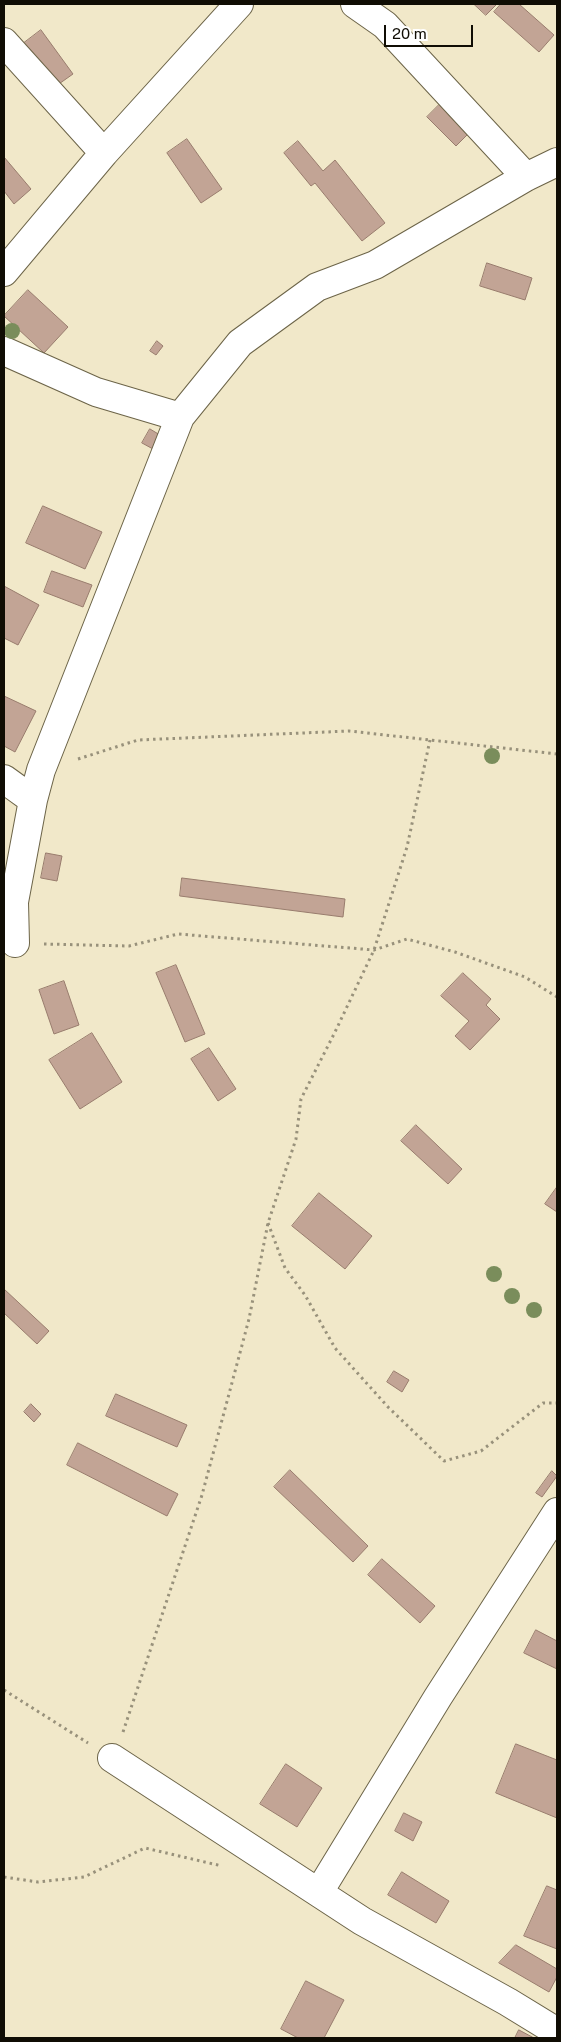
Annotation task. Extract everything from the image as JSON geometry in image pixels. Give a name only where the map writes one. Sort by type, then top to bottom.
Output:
[{"type":"street","points":[[4,272],[104,153],[239,4]]},
{"type":"street","points":[[355,4],[385,25],[526,177]]},
{"type":"street","points":[[4,42],[104,153]]},
{"type":"street","points":[[15,943],[14,902],[33,800],[41,770],[180,417],[240,343],[317,286],[375,265],[526,177],[557,162]]},
{"type":"street","points":[[4,351],[96,392],[180,417]]},
{"type":"street","points":[[4,779],[33,800]]},
{"type":"street","points":[[319,1892],[438,1697],[557,1512]]},
{"type":"street","points":[[112,1758],[362,1921],[556,2026]]},
{"type":"path","points":[[41,770],[138,740],[349,731],[557,754]]},
{"type":"path","points":[[4,1690],[112,1758],[123,1732],[202,1495],[249,1319],[268,1223],[296,1139],[301,1099],[374,950],[407,847],[430,740]]},
{"type":"path","points":[[15,943],[129,946],[178,934],[374,950],[408,939],[455,952],[525,977],[557,997]]},
{"type":"path","points":[[268,1223],[285,1268],[305,1295],[335,1348],[388,1407],[444,1461],[481,1451],[544,1403],[557,1403]]},
{"type":"path","points":[[4,1877],[38,1882],[84,1877],[145,1848],[224,1866]]},
{"type":"building","points":[[474,4],[497,4],[486,15]]},
{"type":"building","points":[[501,4],[519,4],[554,35],[539,52],[494,12]]},
{"type":"building","points":[[41,30],[73,74],[56,86],[24,43]]},
{"type":"building","points":[[445,99],[473,129],[456,146],[427,117]]},
{"type":"building","points":[[187,139],[222,189],[201,203],[167,153]]},
{"type":"building","points":[[298,141],[323,171],[335,160],[385,223],[362,241],[315,183],[311,186],[284,153]]},
{"type":"building","points":[[4,157],[31,189],[14,204],[4,191]]},
{"type":"building","points":[[487,263],[532,278],[525,300],[480,286]]},
{"type":"building","points":[[28,290],[68,327],[44,353],[4,316]]},
{"type":"building","points":[[157,341],[163,346],[156,355],[150,351]]},
{"type":"building","points":[[150,429],[160,435],[153,449],[142,443]]},
{"type":"building","points":[[43,506],[102,532],[85,569],[26,543]]},
{"type":"building","points":[[52,571],[92,585],[83,607],[44,592]]},
{"type":"building","points":[[4,586],[39,605],[18,645],[4,638]]},
{"type":"building","points":[[4,696],[36,711],[15,752],[4,746]]},
{"type":"building","points":[[46,853],[62,856],[57,881],[41,878]]},
{"type":"building","points":[[182,878],[345,899],[343,917],[180,896]]},
{"type":"building","points":[[176,965],[205,1034],[185,1042],[156,973]]},
{"type":"building","points":[[463,973],[491,999],[486,1005],[500,1019],[470,1050],[455,1036],[469,1021],[441,996]]},
{"type":"building","points":[[64,981],[79,1025],[54,1034],[39,990]]},
{"type":"building","points":[[92,1033],[122,1082],[80,1109],[49,1060]]},
{"type":"building","points":[[209,1048],[236,1089],[218,1101],[191,1059]]},
{"type":"building","points":[[416,1125],[462,1169],[448,1184],[401,1141]]},
{"type":"building","points":[[557,1187],[557,1212],[545,1204]]},
{"type":"building","points":[[319,1193],[372,1236],[345,1269],[292,1226]]},
{"type":"building","points":[[4,1289],[49,1331],[37,1344],[4,1313]]},
{"type":"building","points":[[394,1371],[409,1380],[402,1392],[387,1382]]},
{"type":"building","points":[[116,1394],[187,1425],[177,1447],[106,1416]]},
{"type":"building","points":[[31,1404],[41,1414],[34,1422],[24,1412]]},
{"type":"building","points":[[78,1443],[178,1494],[167,1516],[67,1465]]},
{"type":"building","points":[[290,1470],[368,1546],[353,1562],[274,1487]]},
{"type":"building","points":[[552,1471],[557,1476],[542,1497],[536,1493]]},
{"type":"building","points":[[382,1559],[435,1606],[420,1623],[368,1575]]},
{"type":"building","points":[[536,1630],[557,1641],[557,1669],[524,1653]]},
{"type":"building","points":[[516,1744],[557,1760],[557,1818],[496,1793]]},
{"type":"building","points":[[286,1764],[322,1788],[297,1827],[260,1804]]},
{"type":"building","points":[[404,1813],[422,1822],[413,1841],[395,1831]]},
{"type":"building","points":[[402,1872],[449,1901],[436,1923],[388,1895]]},
{"type":"building","points":[[547,1886],[557,1890],[557,1949],[524,1936]]},
{"type":"building","points":[[516,1945],[557,1969],[557,1977],[549,1992],[499,1963]]},
{"type":"building","points":[[306,1981],[344,2000],[324,2038],[298,2038],[281,2029]]},
{"type":"building","points":[[519,2030],[534,2038],[515,2038]]}]
